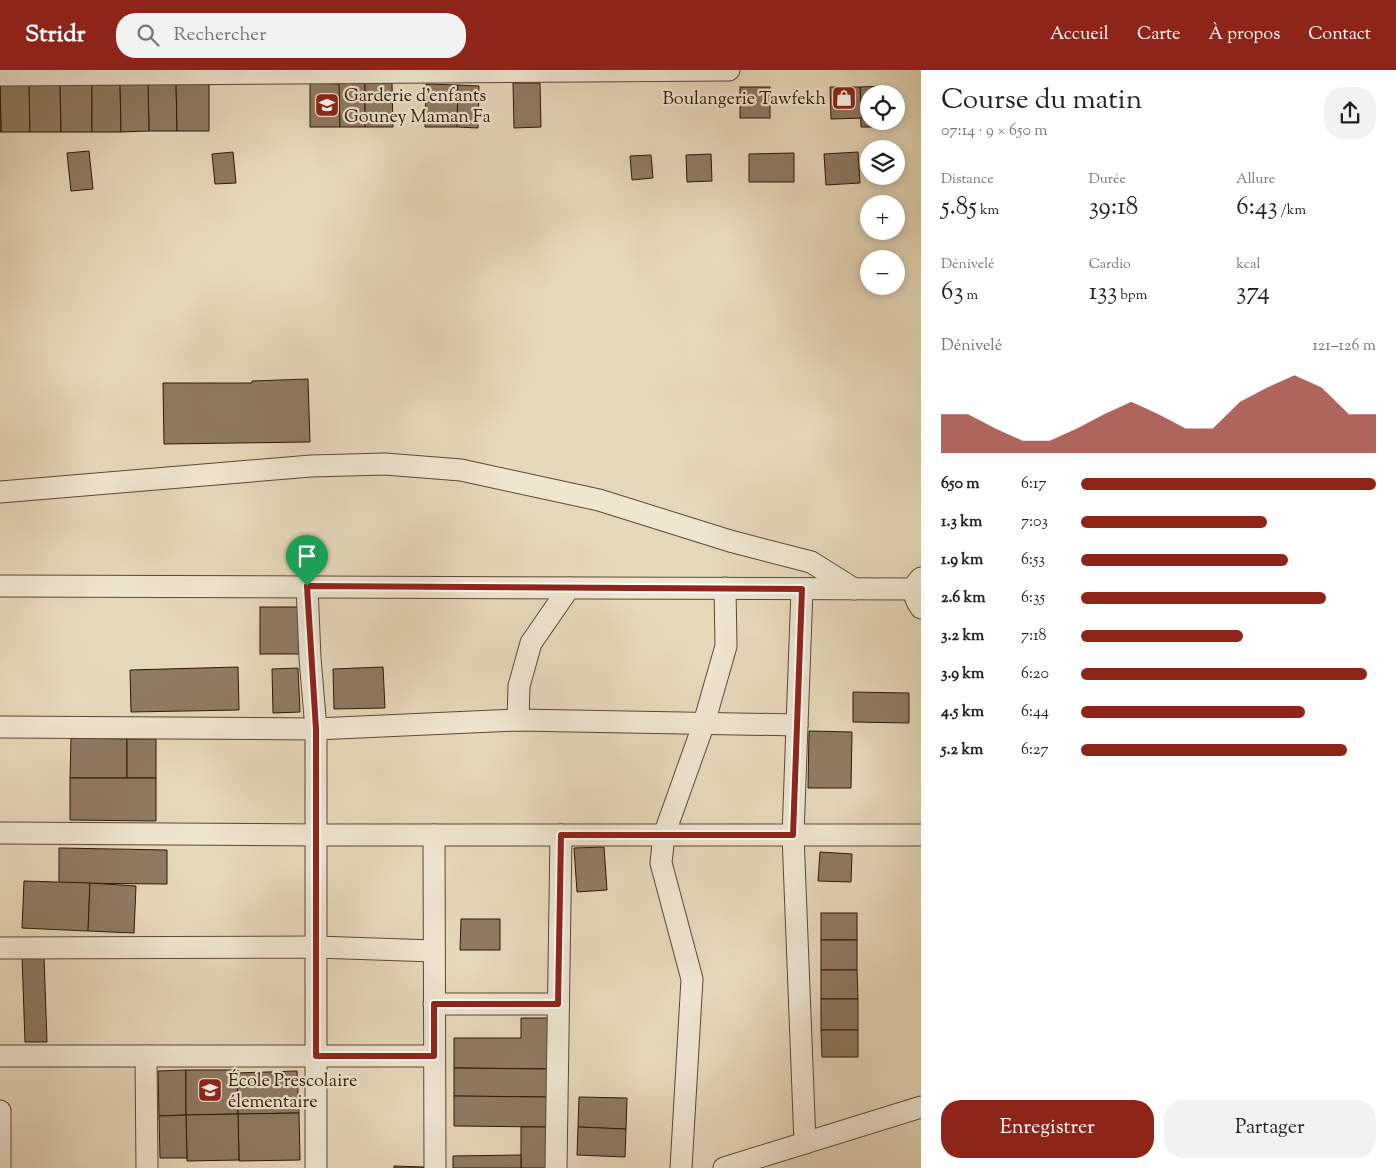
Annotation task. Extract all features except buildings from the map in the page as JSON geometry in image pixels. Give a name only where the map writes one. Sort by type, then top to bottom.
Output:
[{"type":"street","points":[[0,75],[360,71],[729,70]]},
{"type":"street","points":[[0,492],[311,466],[385,464],[460,470],[599,500],[730,541],[811,562],[855,589]]},
{"type":"street","points":[[0,586],[725,588],[855,589],[919,592]]},
{"type":"street","points":[[307,586],[316,729],[316,1168]]},
{"type":"street","points":[[518,720],[519,686],[531,643],[569,588]]},
{"type":"street","points":[[682,1168],[692,979],[661,864],[664,835],[704,723],[726,646],[725,588]]},
{"type":"street","points":[[802,589],[793,835],[805,1143]]},
{"type":"street","points":[[0,727],[316,729],[518,720],[797,725]]},
{"type":"street","points":[[0,833],[921,835]]},
{"type":"street","points":[[434,835],[435,1168]]},
{"type":"street","points":[[556,1168],[561,835]]},
{"type":"street","points":[[0,948],[316,947],[434,951]]},
{"type":"street","points":[[434,1004],[558,1004]]},
{"type":"street","points":[[0,1056],[434,1056]]},
{"type":"street","points":[[146,1056],[147,1168]]},
{"type":"street","points":[[724,1168],[921,1108]]},
{"type":"street","points":[[0,1111],[0,1168]]},
{"type":"place","name":"Boulangerie Tawfekh","points":[[844,98]]},
{"type":"place","name":"Garderie d'enfants Gouney Maman Fa","points":[[327,105]]},
{"type":"place","name":"École Prescolaire élementaire","points":[[210,1090]]},
{"type":"route","points":[[307,586],[802,589],[793,835],[561,835],[558,1004],[434,1004],[434,1056],[316,1056],[316,729],[310,658],[307,586]]}]
